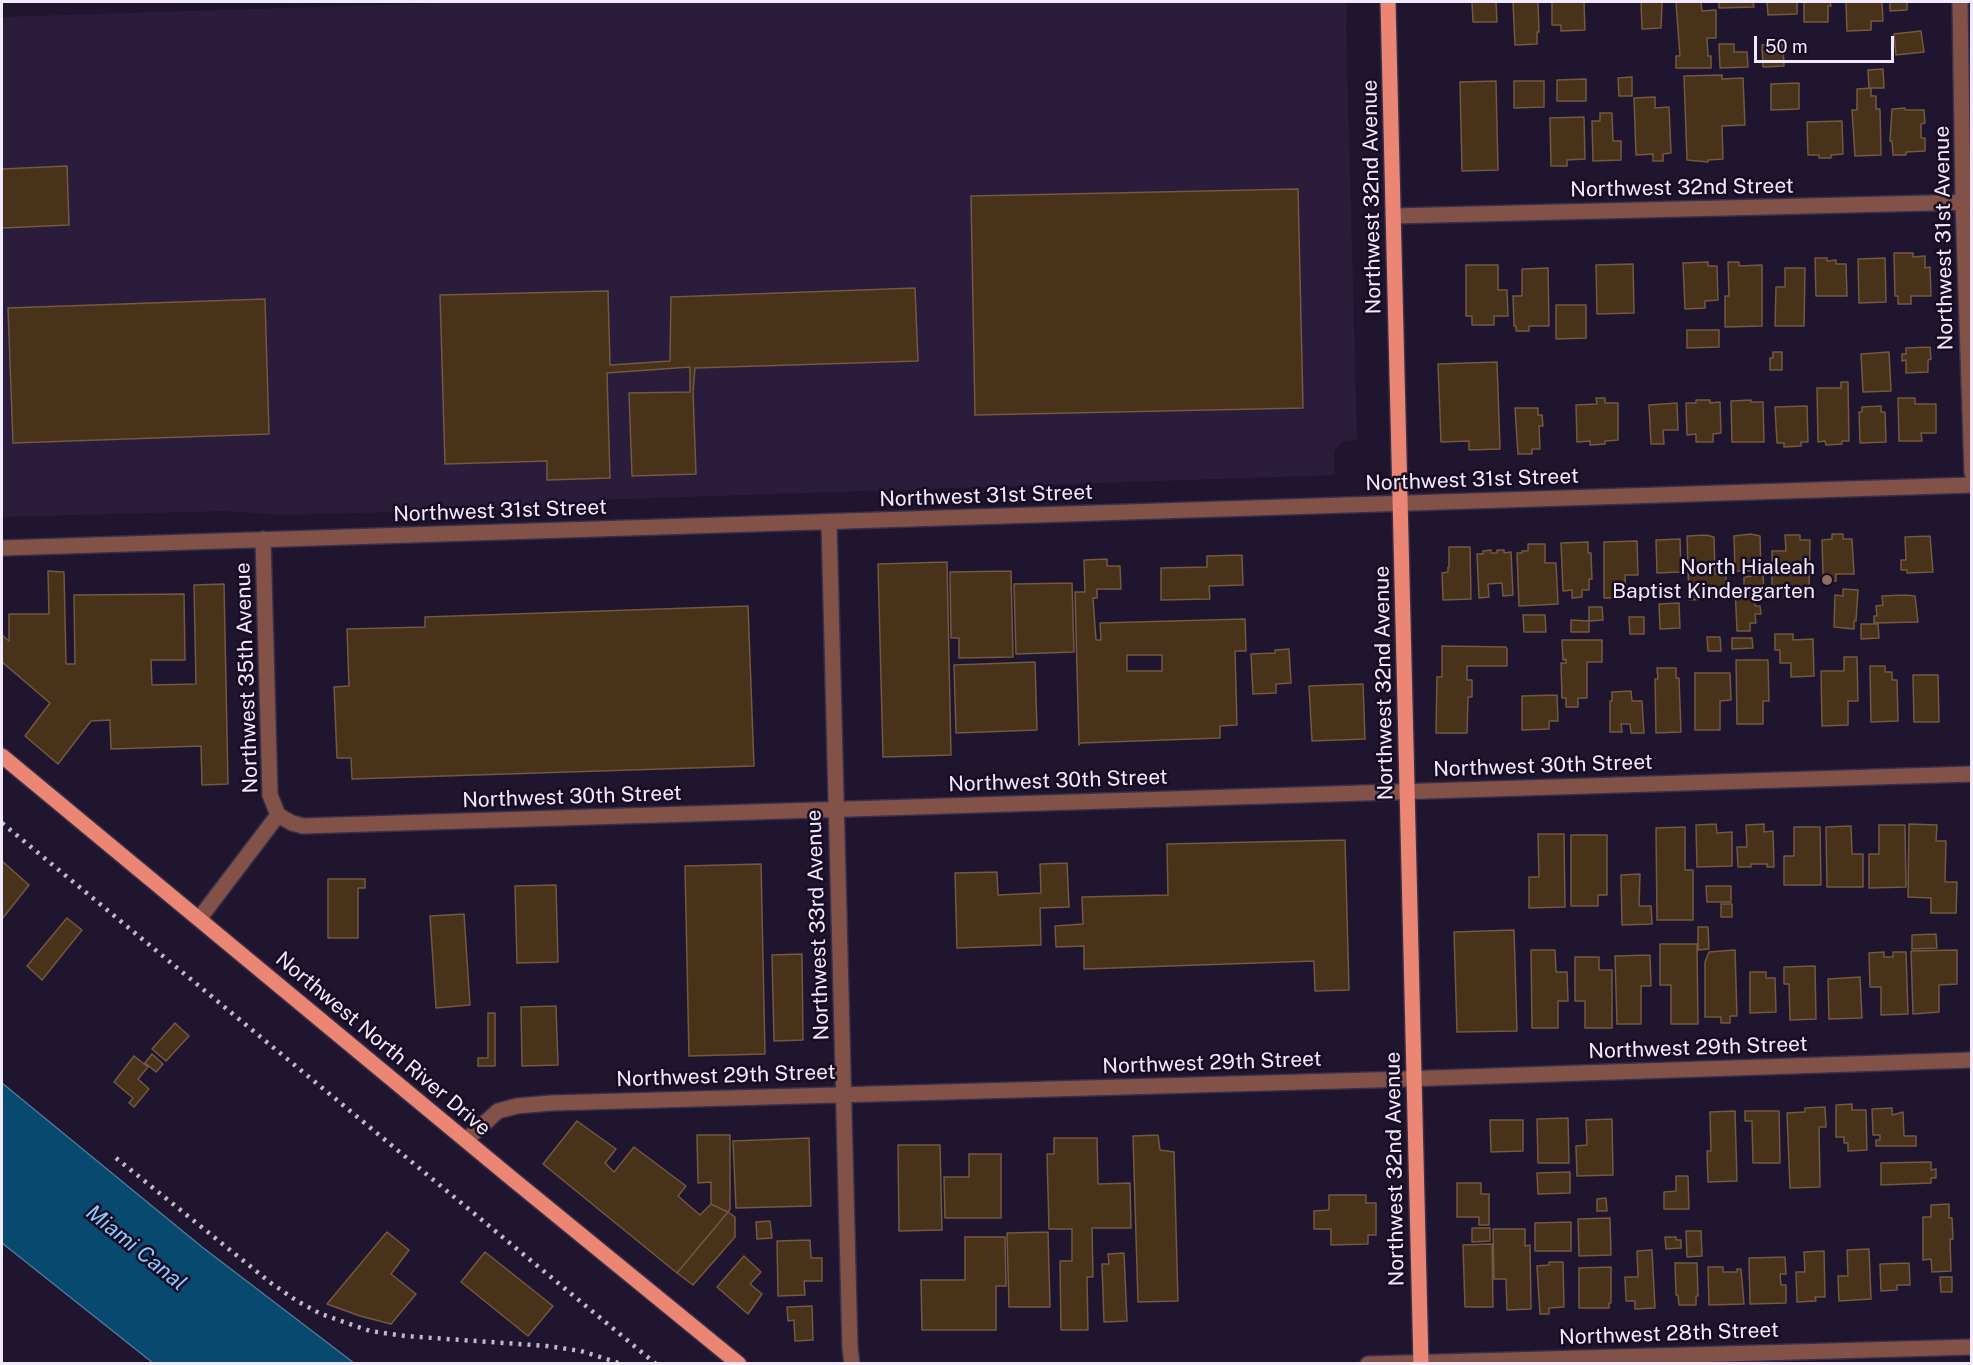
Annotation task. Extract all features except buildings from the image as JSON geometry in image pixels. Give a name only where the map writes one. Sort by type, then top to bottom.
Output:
[{"type":"main road","name":"Northwest 32nd Avenue","points":[[1388,2],[1421,1363]]},
{"type":"main road","name":"Northwest North River Drive","points":[[2,756],[739,1364]]},
{"type":"street","name":"Northwest 31st Avenue","points":[[1960,2],[1967,202],[1971,473]]},
{"type":"street","name":"Northwest 32nd Street","points":[[1393,216],[1967,202]]},
{"type":"street","name":"Northwest 31st Street","points":[[2,548],[1971,485]]},
{"type":"street","name":"Northwest 33rd Avenue","points":[[829,522],[852,1364]]},
{"type":"street","name":"Northwest 35th Avenue","points":[[263,539],[268,786],[273,807],[278,815]]},
{"type":"street","name":"Northwest 30th Street","points":[[278,815],[292,823],[317,826],[1971,774]]},
{"type":"street","points":[[200,919],[278,815]]},
{"type":"street","name":"Northwest 29th Street","points":[[466,1140],[498,1112],[517,1106],[563,1102],[1971,1060]]},
{"type":"street","name":"Northwest 28th Street","points":[[1368,1364],[1971,1347]]},
{"type":"shaded area","points":[[474,2],[1347,2],[1357,440],[1344,441],[1334,451],[1335,475],[597,500],[596,507],[279,515],[225,511],[2,517],[2,17]]},
{"type":"water","name":"Miami Canal","points":[[2,1083],[202,1247],[354,1363],[153,1363],[2,1243]]},
{"type":"railway","points":[[2,823],[656,1364]]},
{"type":"railway","points":[[116,1158],[271,1283],[321,1314],[370,1331],[405,1336],[547,1346],[581,1351],[622,1364]]},
{"type":"place","name":"North Hialeah Baptist Kindergarten","points":[[1827,580]]}]
